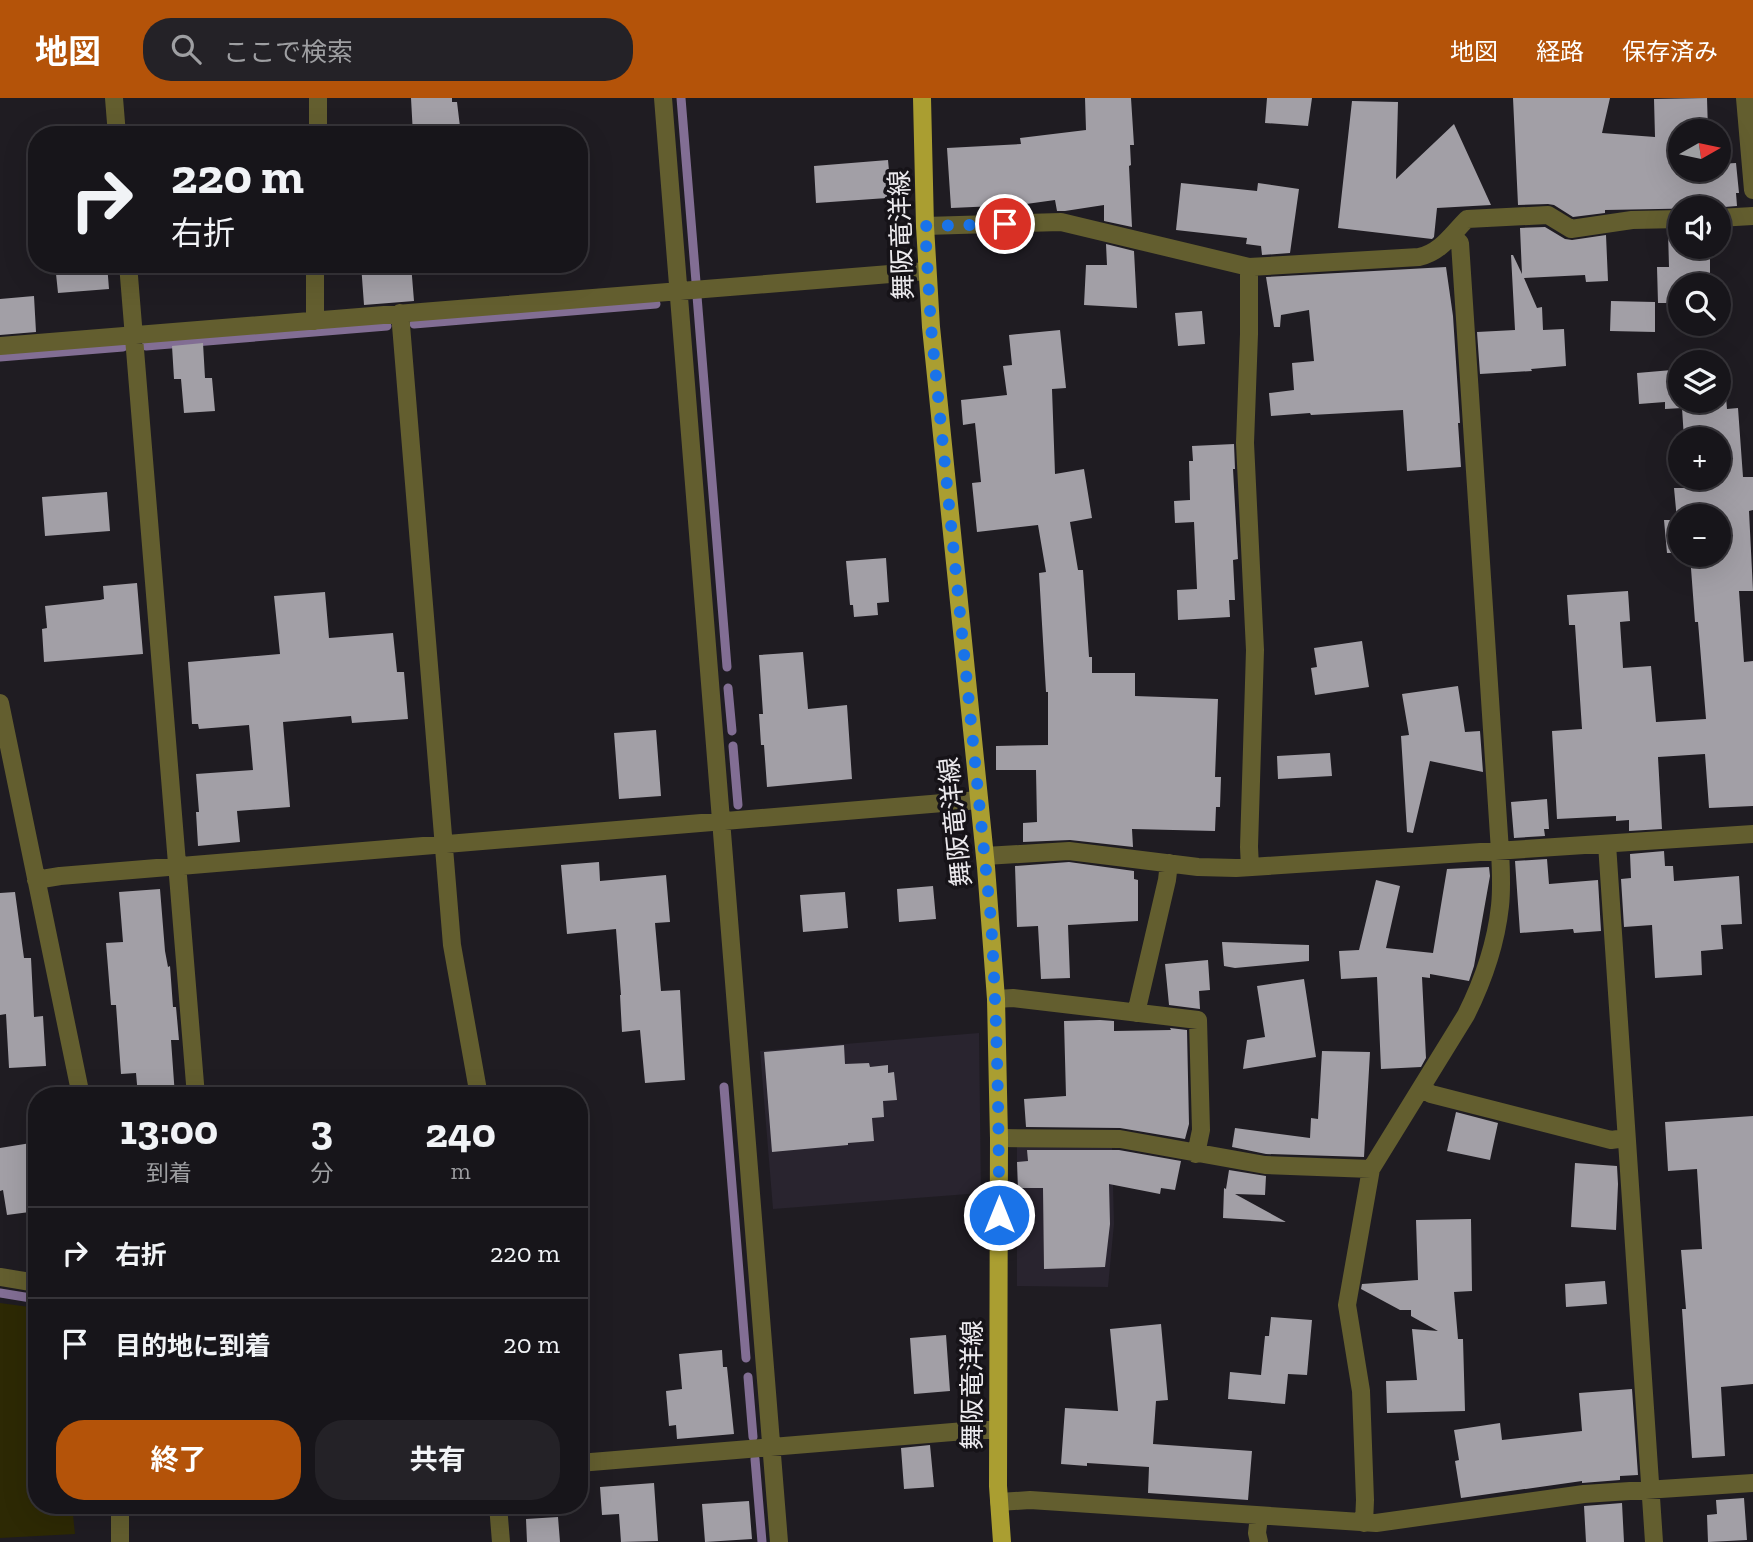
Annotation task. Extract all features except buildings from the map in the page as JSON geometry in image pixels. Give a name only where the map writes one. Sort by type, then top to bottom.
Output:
[{"type":"main road","name":"舞阪竜洋線","points":[[922,98],[927,271],[985,856],[996,999],[999,1138],[998,1430],[1002,1542]]},
{"type":"street","points":[[114,98],[116,126]]},
{"type":"street","points":[[318,98],[318,126]]},
{"type":"street","points":[[663,98],[779,1542]]},
{"type":"street","points":[[1745,98],[1753,190]]},
{"type":"street","points":[[925,226],[1061,222],[1249,267],[1419,257],[1440,248],[1467,219],[1548,215],[1571,229],[1632,220],[1668,219]]},
{"type":"street","points":[[1731,217],[1753,216]]},
{"type":"street","points":[[1364,1523],[1361,1391],[1347,1305],[1371,1169],[1478,992],[1496,931],[1500,905],[1500,851],[1460,243],[1452,235]]},
{"type":"street","points":[[1249,267],[1245,443],[1255,650],[1250,867]]},
{"type":"street","points":[[0,346],[927,271]]},
{"type":"street","points":[[129,273],[195,1087]]},
{"type":"street","points":[[315,273],[315,321]]},
{"type":"street","points":[[400,313],[452,945],[477,1087]]},
{"type":"street","points":[[0,703],[78,1087]]},
{"type":"street","points":[[36,880],[979,800]]},
{"type":"street","points":[[985,856],[1069,852],[1217,869],[1753,834]]},
{"type":"street","points":[[1606,844],[1654,1542]]},
{"type":"street","points":[[1136,1013],[1169,863]]},
{"type":"street","points":[[996,999],[1013,998],[1198,1020],[1201,1130],[1196,1154]]},
{"type":"street","points":[[1421,1088],[1431,1094],[1611,1140],[1626,1138]]},
{"type":"street","points":[[999,1138],[1120,1139],[1265,1165],[1371,1169]]},
{"type":"street","points":[[0,1277],[28,1282]]},
{"type":"street","points":[[588,1462],[998,1430]]},
{"type":"street","points":[[999,1502],[1030,1500],[1376,1523],[1584,1494],[1753,1483]]},
{"type":"street","points":[[120,1514],[120,1542]]},
{"type":"street","points":[[499,1514],[501,1542]]},
{"type":"street","points":[[1259,1516],[1259,1542]]},
{"type":"shaded area","points":[[979,1033],[981,1193],[773,1209],[760,1051]]},
{"type":"shaded area","points":[[1017,1145],[1112,1146],[1114,1224],[1108,1287],[1017,1286]]},
{"type":"shaded area","points":[[0,1303],[28,1307],[28,1514],[73,1514],[75,1534],[0,1538]]},
{"type":"waterway","points":[[681,98],[696,282]]},
{"type":"waterway","points":[[697,296],[727,667]]},
{"type":"waterway","points":[[414,324],[656,304]]},
{"type":"waterway","points":[[146,346],[387,326]]},
{"type":"waterway","points":[[0,357],[123,347]]},
{"type":"waterway","points":[[728,688],[732,731]]},
{"type":"waterway","points":[[733,746],[738,805]]},
{"type":"waterway","points":[[724,1087],[746,1358]]},
{"type":"waterway","points":[[0,1293],[28,1298]]},
{"type":"waterway","points":[[748,1377],[753,1437]]},
{"type":"waterway","points":[[755,1459],[762,1542]]},
{"type":"route","points":[[999,1215],[996,999],[991,920],[931,327],[925,226],[1005,224]]}]
